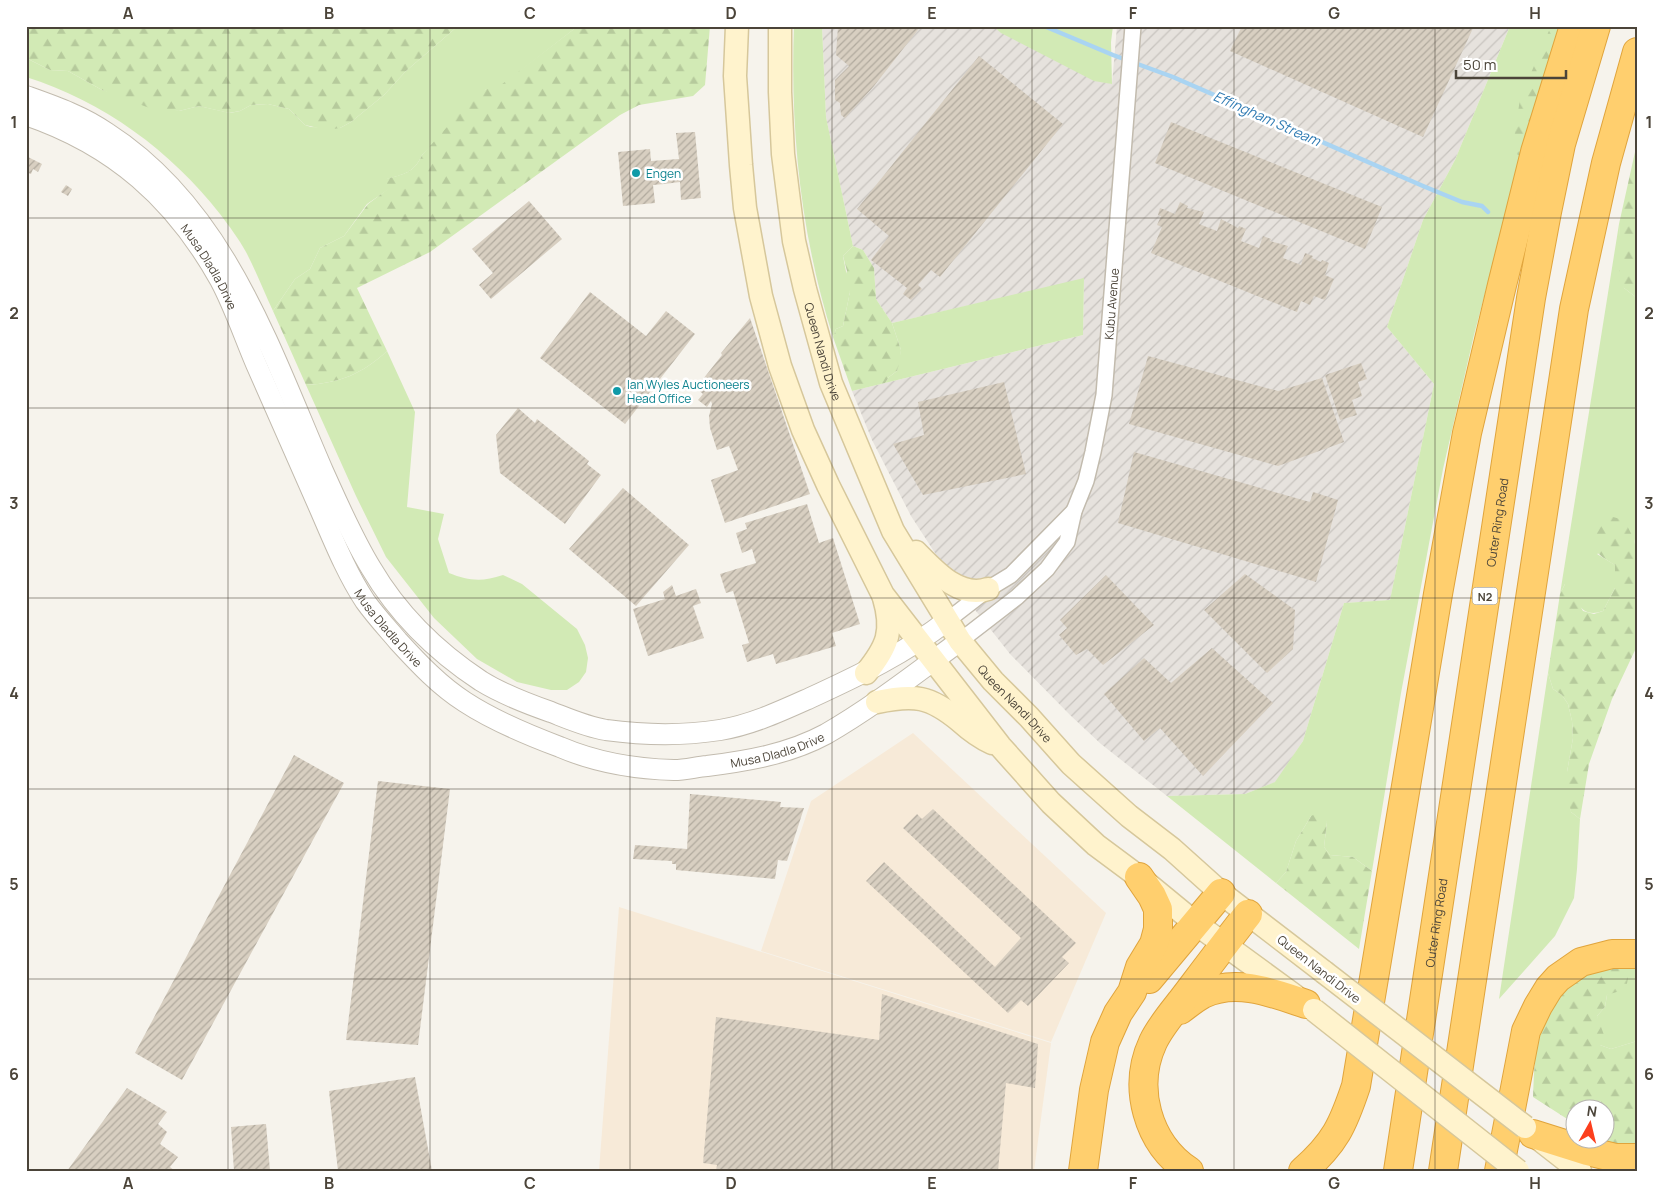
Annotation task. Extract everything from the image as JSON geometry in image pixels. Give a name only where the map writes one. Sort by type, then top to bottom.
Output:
[{"type":"highway","points":[[1303,1171],[1318,1158],[1337,1135],[1348,1111],[1356,1086],[1438,594],[1467,433],[1535,152],[1574,26]]},
{"type":"highway","name":"Outer Ring Road","points":[[1398,1171],[1531,298],[1561,144],[1596,26]]},
{"type":"highway","points":[[1443,1171],[1574,309],[1606,162],[1637,52]]},
{"type":"highway","points":[[1083,1171],[1094,1090],[1105,1042],[1118,1013],[1132,992],[1140,967],[1154,944],[1159,918],[1152,896],[1139,877]]},
{"type":"highway","points":[[1132,992],[1150,978],[1221,893]]},
{"type":"highway","points":[[1189,1171],[1168,1152],[1156,1135],[1148,1117],[1144,1099],[1143,1078],[1147,1057],[1153,1041],[1169,1018],[1248,914]]},
{"type":"highway","points":[[1500,1171],[1526,1031],[1549,988],[1558,978],[1582,962],[1612,954],[1637,954]]},
{"type":"highway","points":[[1169,1018],[1203,994],[1241,987],[1258,989],[1310,1007]]},
{"type":"highway","points":[[1529,1131],[1587,1151],[1616,1158],[1637,1158]]},
{"type":"main road","points":[[736,26],[735,76],[741,165],[745,208],[761,296],[780,366],[803,430],[828,485],[884,595],[1000,746],[1051,803],[1096,845],[1195,923],[1310,1007],[1518,1171]]},
{"type":"main road","name":"Queen Nandi Drive","points":[[780,26],[780,92],[783,154],[794,242],[805,289],[832,382],[893,531],[960,641],[993,681],[1029,717],[1071,764],[1129,816],[1172,849],[1221,893],[1580,1171]]},
{"type":"main road","points":[[893,531],[945,580],[974,592],[988,589]]},
{"type":"main road","points":[[866,673],[881,654],[887,637],[888,613],[884,595]]},
{"type":"main road","points":[[877,702],[901,697],[924,698],[944,709],[979,738],[1000,746]]},
{"type":"street","name":"Kubu Avenue","points":[[960,641],[1017,597],[1047,569],[1067,542],[1074,512],[1086,481],[1094,452],[1104,395],[1133,33]]},
{"type":"street","name":"Musa Dladla Drive","points":[[26,96],[64,110],[107,132],[141,158],[179,196],[207,231],[252,306],[344,518],[371,569],[402,612],[431,643],[483,682],[530,705],[582,724],[603,729],[645,734],[690,733],[722,729],[772,715],[866,673],[920,642],[948,620]]},
{"type":"street","name":"Musa Dladla Drive","points":[[26,115],[72,134],[102,150],[130,170],[154,190],[192,235],[220,281],[299,463],[356,587],[381,622],[424,669],[436,681],[467,703],[522,731],[576,754],[597,760],[676,770],[745,761],[792,748],[823,735],[877,702],[960,641]]},
{"type":"street","name":"Kubu Avenue","points":[[948,620],[1011,574],[1074,512]]},
{"type":"shaded area","points":[[822,26],[993,26],[1002,33],[1112,84],[1117,26],[1510,26],[1455,160],[1423,220],[1387,327],[1434,384],[1390,600],[1344,603],[1303,741],[1276,782],[1245,794],[1167,796],[1101,744],[1010,654],[957,587],[911,516],[872,440],[852,391],[1083,335],[1084,279],[892,323],[876,299],[874,268],[863,250],[853,246],[826,117]]},
{"type":"shaded area","points":[[913,733],[1106,913],[1051,1042],[761,951],[811,801]]},
{"type":"shaded area","points":[[619,907],[1051,1043],[1034,1171],[599,1171]]},
{"type":"green space","points":[[26,26],[458,26],[406,71],[384,95],[351,122],[340,128],[327,130],[305,125],[289,109],[268,104],[251,105],[240,111],[229,113],[199,106],[179,111],[152,109],[102,90],[68,71],[50,70],[26,58]]},
{"type":"green space","points":[[458,26],[578,26],[497,89],[486,89],[422,155],[416,166],[403,174],[387,179],[389,189],[367,204],[344,236],[320,248],[310,269],[295,279],[273,311],[250,259],[237,237],[201,191],[180,169],[134,131],[108,114],[54,87],[26,77],[26,58],[50,70],[68,71],[102,90],[179,111],[199,106],[230,113],[240,111],[251,105],[268,104],[289,109],[305,125],[311,127],[340,128],[351,122],[384,95],[406,71]]},
{"type":"green space","points":[[578,26],[710,26],[705,85],[693,96],[639,105],[620,115],[430,252],[357,288],[387,351],[369,366],[350,376],[329,382],[306,385],[273,311],[295,279],[310,269],[320,248],[344,236],[368,204],[388,189],[386,179],[408,172],[416,166],[422,155],[472,99],[486,89],[497,88]]},
{"type":"green space","points":[[794,26],[822,26],[826,117],[853,246],[843,256],[850,292],[843,326],[836,329],[833,337],[813,261],[800,183],[794,105]]},
{"type":"green space","points":[[993,26],[1113,26],[1111,42],[1112,84],[1094,81],[1001,33]]},
{"type":"green space","points":[[1510,26],[1551,26],[1524,156],[1510,199],[1474,335],[1443,469],[1401,693],[1372,871],[1353,857],[1330,855],[1324,847],[1327,822],[1311,816],[1296,841],[1286,872],[1276,883],[1167,796],[1245,794],[1275,782],[1303,741],[1344,603],[1390,600],[1434,384],[1387,327],[1423,220],[1455,160]]},
{"type":"green space","points":[[1551,26],[1566,26],[1524,156],[1518,155],[1514,151],[1513,145],[1520,99]]},
{"type":"green space","points":[[1637,143],[1637,298],[1624,288],[1619,277],[1619,224]]},
{"type":"green space","points":[[1619,224],[1624,288],[1637,298],[1637,554],[1634,539],[1597,554],[1615,565],[1615,588],[1603,611],[1589,613],[1580,607],[1565,584],[1560,594]]},
{"type":"green space","points":[[853,246],[863,250],[874,268],[876,299],[892,323],[901,350],[897,371],[885,383],[852,391],[833,337],[836,329],[843,326],[850,292],[843,282],[847,271],[843,256]]},
{"type":"green space","points":[[1084,278],[1083,335],[885,383],[897,371],[901,350],[892,323]]},
{"type":"green space","points":[[387,351],[415,412],[407,507],[444,514],[438,539],[449,573],[476,580],[503,575],[522,584],[577,629],[585,645],[588,658],[586,672],[579,682],[567,690],[551,690],[517,682],[477,659],[434,618],[386,557],[306,385],[329,382],[350,376],[369,366]]},
{"type":"green space","points":[[1613,517],[1624,520],[1634,539],[1637,554],[1637,646],[1612,699],[1589,764],[1580,819],[1571,812],[1567,795],[1567,772],[1573,738],[1572,721],[1568,704],[1562,695],[1553,689],[1548,673],[1560,594],[1565,584],[1576,585],[1578,602],[1583,611],[1594,614],[1603,611],[1615,588],[1615,565],[1597,552],[1591,537],[1593,529],[1603,519]]},
{"type":"green space","points":[[1548,673],[1553,689],[1562,695],[1568,704],[1572,721],[1573,738],[1567,772],[1571,812],[1580,819],[1574,898],[1555,936],[1499,999]]},
{"type":"green space","points":[[1321,811],[1327,822],[1324,847],[1330,855],[1353,857],[1372,871],[1359,949],[1276,883],[1286,872],[1296,841],[1311,816]]},
{"type":"green space","points":[[1625,966],[1637,966],[1637,1041],[1611,1049],[1600,1045],[1597,1016],[1605,1007],[1607,995]]},
{"type":"green space","points":[[1625,966],[1628,978],[1626,989],[1607,995],[1605,1007],[1597,1016],[1604,1035],[1600,1045],[1611,1049],[1637,1041],[1637,1144],[1616,1144],[1616,1100],[1566,1100],[1566,1118],[1533,1097],[1537,1043],[1547,1015],[1568,987],[1587,974],[1608,968]]},
{"type":"building","points":[[838,26],[921,26],[874,86],[845,118],[841,115],[840,103],[835,100],[835,80],[849,66],[836,55]]},
{"type":"building","points":[[1242,26],[1474,26],[1423,137],[1230,51]]},
{"type":"building","points":[[979,56],[1063,124],[940,277],[931,270],[918,285],[922,289],[911,300],[903,294],[907,288],[871,260],[889,236],[857,209]]},
{"type":"building","points":[[1171,122],[1382,207],[1365,249],[1155,163]]},
{"type":"building","points":[[695,132],[701,198],[681,200],[680,182],[653,185],[655,203],[623,206],[618,152],[650,149],[651,161],[679,159],[676,133]]},
{"type":"building","points":[[26,156],[42,164],[38,172],[33,169],[31,174],[26,172]]},
{"type":"building","points":[[66,185],[72,189],[68,196],[61,192]]},
{"type":"building","points":[[529,201],[562,239],[491,299],[479,285],[493,273],[472,249]]},
{"type":"building","points":[[1180,202],[1188,206],[1187,208],[1204,212],[1199,224],[1217,231],[1221,219],[1238,228],[1239,226],[1246,229],[1241,241],[1259,248],[1263,236],[1271,239],[1270,241],[1288,246],[1283,258],[1301,265],[1305,253],[1321,262],[1322,260],[1329,263],[1325,275],[1334,279],[1325,300],[1314,296],[1310,305],[1301,301],[1297,312],[1151,253],[1162,227],[1157,225],[1161,216],[1158,215],[1160,208],[1175,214]]},
{"type":"building","name":"Ian Wyles Auctioneers Head Office","points":[[590,292],[646,336],[666,311],[695,334],[625,424],[540,358]]},
{"type":"building","points":[[750,318],[810,494],[725,523],[711,480],[738,470],[729,446],[717,450],[710,428],[711,401],[707,407],[698,400],[703,394],[696,388],[722,355],[721,353]]},
{"type":"building","points":[[1148,356],[1278,391],[1322,378],[1344,442],[1278,466],[1129,424]]},
{"type":"building","points":[[1361,363],[1367,379],[1358,382],[1362,396],[1352,400],[1357,415],[1340,420],[1325,375]]},
{"type":"building","points":[[1004,382],[1026,474],[923,495],[893,444],[924,435],[918,402]]},
{"type":"building","points":[[518,408],[535,423],[537,419],[589,461],[587,464],[601,475],[565,524],[500,473],[496,435]]},
{"type":"building","points":[[1134,452],[1310,502],[1313,492],[1338,500],[1316,582],[1118,523]]},
{"type":"building","points":[[623,488],[689,545],[636,606],[569,549]]},
{"type":"building","points":[[807,504],[819,543],[833,538],[860,624],[832,633],[836,646],[776,664],[773,654],[747,662],[742,645],[749,643],[733,591],[726,593],[720,574],[756,563],[752,549],[742,553],[736,533],[747,529],[745,523]]},
{"type":"building","points":[[1245,574],[1295,610],[1293,649],[1267,673],[1204,610]]},
{"type":"building","points":[[1106,575],[1154,625],[1103,665],[1087,649],[1076,655],[1059,635],[1067,628],[1060,620]]},
{"type":"building","points":[[672,585],[676,596],[696,589],[701,603],[693,606],[704,638],[648,656],[633,609],[665,599],[663,592]]},
{"type":"building","points":[[1212,648],[1273,703],[1203,776],[1160,728],[1144,741],[1104,694],[1144,658],[1171,683]]},
{"type":"building","points":[[294,755],[344,783],[182,1080],[135,1053]]},
{"type":"building","points":[[378,781],[450,789],[418,1045],[346,1040]]},
{"type":"building","points":[[690,794],[781,802],[780,807],[804,808],[787,861],[778,860],[775,879],[676,870],[676,864],[672,864],[672,861],[633,859],[635,845],[687,849]]},
{"type":"building","points":[[933,809],[1076,943],[1062,957],[1069,963],[1028,1006],[1021,1000],[1008,1013],[866,881],[884,862],[995,967],[1021,938],[903,828],[917,814],[922,819]]},
{"type":"building","points":[[882,994],[1038,1044],[1035,1088],[1006,1083],[998,1171],[716,1171],[717,1165],[703,1163],[716,1017],[879,1040]]},
{"type":"building","points":[[415,1077],[432,1171],[338,1171],[329,1091]]},
{"type":"building","points":[[127,1088],[167,1112],[158,1124],[167,1132],[160,1144],[178,1157],[170,1167],[175,1171],[67,1171]]},
{"type":"building","points":[[266,1124],[270,1171],[234,1171],[231,1127]]},
{"type":"waterway","name":"Effingham Stream","points":[[1044,26],[1113,55],[1173,77],[1423,186],[1462,202],[1482,206],[1488,212]]},
{"type":"place","name":"Engen","points":[[636,173]]},
{"type":"place","name":"Ian Wyles Auctioneers Head Office","points":[[617,391]]}]
